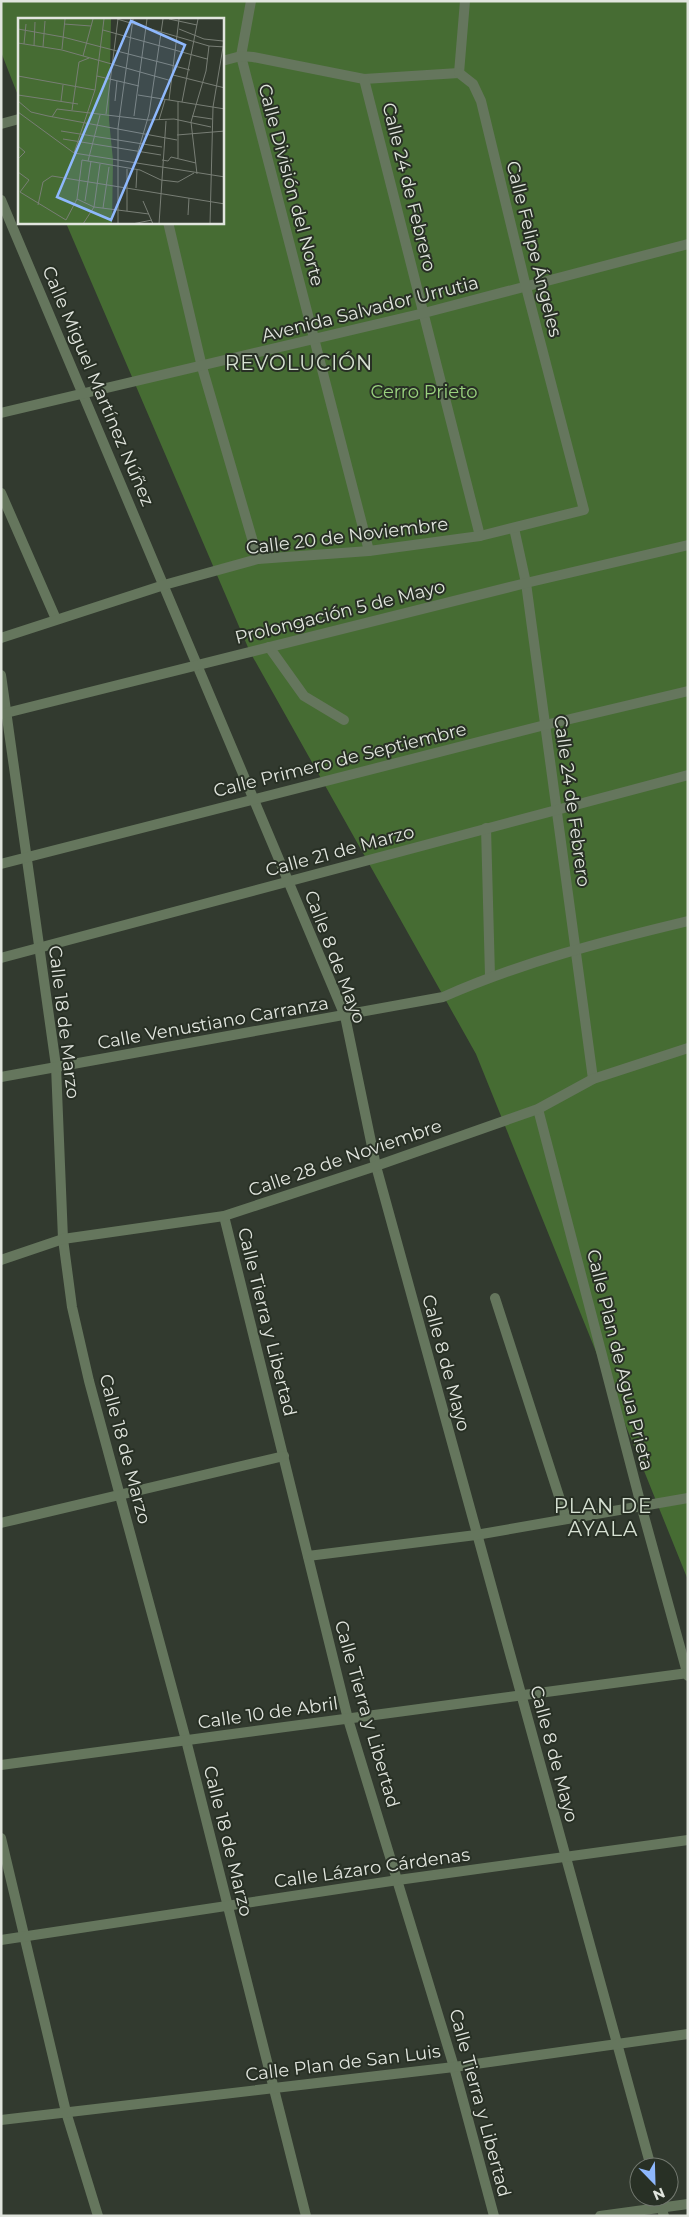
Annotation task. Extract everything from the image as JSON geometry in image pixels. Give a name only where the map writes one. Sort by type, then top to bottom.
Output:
[{"type":"street","name":"Calle División del Norte","points":[[251,1],[241,56],[369,550]]},
{"type":"street","points":[[224,60],[241,56],[364,79],[459,73],[465,1]]},
{"type":"street","name":"Calle Felipe Ángeles","points":[[459,73],[473,84],[481,101],[526,287],[584,510]]},
{"type":"street","name":"Calle 24 de Febrero","points":[[364,79],[480,536]]},
{"type":"street","points":[[1,124],[18,119]]},
{"type":"street","name":"Calle Miguel Martínez Núñez","points":[[1,200],[164,585]]},
{"type":"street","points":[[168,224],[202,367],[258,560]]},
{"type":"street","name":"Avenida Salvador Urrutia","points":[[1,414],[424,313],[688,244]]},
{"type":"street","points":[[1,493],[56,619]]},
{"type":"street","name":"Calle 20 de Noviembre","points":[[1,638],[164,585],[258,560],[369,550],[480,536],[584,510]]},
{"type":"street","name":"Calle 24 de Febrero","points":[[514,528],[526,583],[593,1079]]},
{"type":"street","name":"Prolongación 5 de Mayo","points":[[4,713],[526,583],[688,545]]},
{"type":"street","name":"Calle 8 de Mayo","points":[[164,585],[344,1016],[376,1166],[476,1535],[522,1695],[564,1857],[648,2157]]},
{"type":"street","points":[[269,647],[304,696],[344,720]]},
{"type":"street","name":"Calle 18 de Marzo","points":[[1,675],[4,713],[27,858],[38,948],[56,1066],[63,1239],[72,1306],[87,1372],[186,1740],[226,1905],[275,2088],[306,2216]]},
{"type":"street","name":"Calle Primero de Septiembre","points":[[1,864],[545,725],[688,692]]},
{"type":"street","name":"Calle 21 de Marzo","points":[[1,958],[688,775]]},
{"type":"street","points":[[486,828],[490,976]]},
{"type":"street","name":"Calle Venustiano Carranza","points":[[1,1077],[443,997],[490,976],[575,948],[688,921]]},
{"type":"street","name":"Calle 28 de Noviembre","points":[[1,1260],[63,1239],[224,1216],[376,1166],[538,1109],[593,1079],[688,1048]]},
{"type":"street","name":"Calle Plan de Agua Prieta","points":[[538,1109],[640,1505],[688,1674]]},
{"type":"street","name":"Calle Tierra y Libertad","points":[[224,1216],[348,1718],[454,2067],[494,2216]]},
{"type":"street","points":[[496,1298],[566,1518]]},
{"type":"street","points":[[1,1523],[284,1456]]},
{"type":"street","points":[[308,1556],[476,1535],[688,1498]]},
{"type":"street","name":"Calle 10 de Abril","points":[[1,1765],[688,1674]]},
{"type":"street","points":[[1,1838],[66,2112],[98,2216]]},
{"type":"street","name":"Calle Lázaro Cárdenas","points":[[1,1940],[226,1905],[688,1840]]},
{"type":"street","name":"Calle Plan de San Luis","points":[[1,2120],[454,2067],[688,2034]]},
{"type":"street","points":[[600,2216],[655,2207]]},
{"type":"green space","name":"Cerro Prieto","points":[[1,1],[688,1],[688,1580],[476,1054],[250,652],[66,224],[224,224],[224,18],[18,18],[18,95],[1,52]]},
{"type":"district","name":"REVOLUCIÓN","points":[[299,363]]},
{"type":"district","name":"PLAN DE AYALA","points":[[603,1518]]}]
